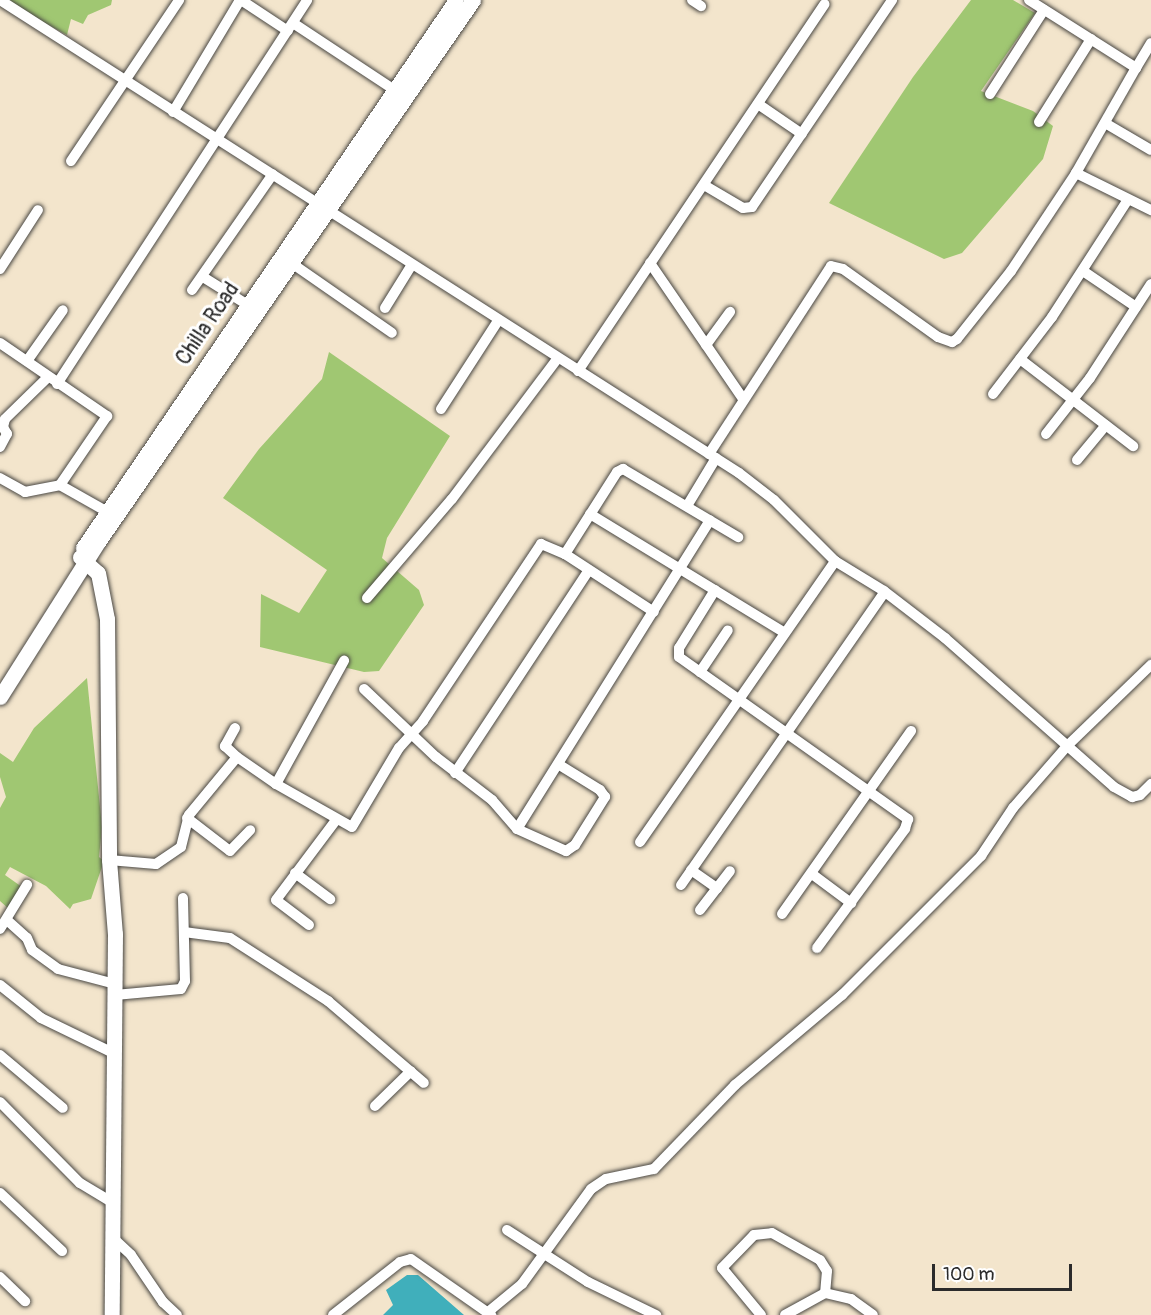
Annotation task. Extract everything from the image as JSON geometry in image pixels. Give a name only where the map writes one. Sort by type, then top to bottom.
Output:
[{"type":"main road","name":"Chilla Road","points":[[0,697],[4,677],[82,559],[106,511],[156,449],[246,304],[474,0]]},
{"type":"main road","name":"Chilla Road","points":[[321,205],[393,89],[454,1]]},
{"type":"main road","points":[[112,1315],[115,1204],[115,990],[110,860],[107,619],[98,573],[82,559],[156,449],[290,262],[321,205]]},
{"type":"street","points":[[0,0],[217,141],[321,205],[411,266],[712,456],[774,500],[835,561],[885,592],[945,638],[1067,747],[1124,794],[1140,795],[1151,784]]},
{"type":"street","points":[[71,160],[179,0]]},
{"type":"street","points":[[173,112],[241,0],[393,89]]},
{"type":"street","points":[[57,384],[307,0]]},
{"type":"street","points":[[704,185],[748,210],[892,0]]},
{"type":"street","points":[[1029,0],[1136,68]]},
{"type":"street","points":[[578,371],[825,4]]},
{"type":"street","points":[[990,94],[1044,10]]},
{"type":"street","points":[[1039,122],[1091,39]]},
{"type":"street","points":[[687,506],[743,399],[831,266],[843,269],[938,337],[957,339],[1011,271],[1076,173],[1151,43]]},
{"type":"street","points":[[758,104],[802,134]]},
{"type":"street","points":[[1105,123],[1151,150]]},
{"type":"street","points":[[1076,173],[1127,201],[1151,210]]},
{"type":"street","points":[[192,290],[273,174]]},
{"type":"street","points":[[993,394],[1083,271],[1127,201]]},
{"type":"street","points":[[0,268],[38,210]]},
{"type":"street","points":[[290,262],[392,333]]},
{"type":"street","points":[[650,263],[743,399]]},
{"type":"street","points":[[385,308],[411,266]]},
{"type":"street","points":[[1083,271],[1136,308]]},
{"type":"street","points":[[203,277],[246,304]]},
{"type":"street","points":[[1046,434],[1073,400],[1151,284]]},
{"type":"street","points":[[27,361],[63,310]]},
{"type":"street","points":[[706,345],[730,312]]},
{"type":"street","points":[[441,409],[498,321]]},
{"type":"street","points":[[0,343],[107,416],[60,485]]},
{"type":"street","points":[[367,598],[452,499],[558,358]]},
{"type":"street","points":[[1020,359],[1133,446]]},
{"type":"street","points":[[0,447],[8,434],[3,427],[5,419],[48,377]]},
{"type":"street","points":[[1077,460],[1106,425]]},
{"type":"street","points":[[565,554],[617,472],[623,469],[738,537]]},
{"type":"street","points":[[0,478],[25,492],[60,485],[106,511]]},
{"type":"street","points":[[590,514],[785,633]]},
{"type":"street","points":[[517,829],[710,520]]},
{"type":"street","points":[[236,728],[225,746],[237,757],[276,784],[348,827],[356,823],[412,734],[538,547],[545,544],[565,554],[654,612]]},
{"type":"street","points":[[640,842],[835,561]]},
{"type":"street","points":[[454,773],[589,570]]},
{"type":"street","points":[[715,590],[677,653],[738,699],[870,790],[904,816],[908,823],[817,948]]},
{"type":"street","points":[[681,885],[885,592]]},
{"type":"street","points":[[700,672],[728,630]]},
{"type":"street","points":[[276,784],[344,661]]},
{"type":"street","points":[[333,1315],[406,1260],[418,1261],[489,1314],[512,1296],[591,1189],[606,1179],[654,1169],[735,1085],[842,994],[981,856],[1013,808],[1067,747],[1151,665]]},
{"type":"street","points":[[364,689],[454,773],[492,800],[517,829],[542,843],[570,850],[603,802],[604,793],[558,764]]},
{"type":"street","points":[[782,914],[911,731]]},
{"type":"street","points":[[110,860],[149,865],[164,860],[184,842],[187,818],[237,757]]},
{"type":"street","points":[[187,818],[230,851],[250,830]]},
{"type":"street","points":[[309,925],[277,904],[278,895],[336,820]]},
{"type":"street","points":[[691,870],[717,888]]},
{"type":"street","points":[[700,910],[730,871]]},
{"type":"street","points":[[295,873],[330,899]]},
{"type":"street","points":[[812,874],[851,903]]},
{"type":"street","points":[[27,885],[4,925],[27,938],[32,950],[58,969],[115,990],[182,989],[183,898]]},
{"type":"street","points":[[184,932],[230,938],[328,1001],[424,1083]]},
{"type":"street","points":[[0,985],[41,1018],[115,1054]]},
{"type":"street","points":[[0,1056],[63,1108]]},
{"type":"street","points":[[375,1106],[411,1071]]},
{"type":"street","points":[[0,1102],[80,1183],[115,1204]]},
{"type":"street","points":[[2,1199],[62,1251]]},
{"type":"street","points":[[507,1230],[588,1282],[656,1315]]},
{"type":"street","points":[[761,1315],[722,1268],[754,1235],[772,1233],[820,1260],[827,1271],[825,1293]]},
{"type":"street","points":[[114,1239],[131,1255],[163,1302],[177,1315]]},
{"type":"street","points":[[0,1277],[25,1301]]},
{"type":"street","points":[[785,1315],[825,1293],[850,1299],[873,1315]]},
{"type":"green space","points":[[3,0],[112,0],[111,5],[88,15],[83,24],[71,19],[67,35]]},
{"type":"green space","points":[[971,0],[1013,0],[1035,13],[981,91],[1033,111],[1053,126],[1043,159],[962,253],[944,259],[829,203],[913,77]]},
{"type":"green space","points":[[329,352],[450,436],[387,538],[382,558],[419,590],[424,605],[379,671],[364,672],[260,647],[261,594],[299,613],[327,570],[223,498],[259,449],[322,379]]},
{"type":"green space","points":[[87,678],[102,827],[99,857],[104,861],[91,899],[73,904],[70,909],[46,886],[10,867],[5,875],[22,887],[10,910],[0,901],[0,808],[6,797],[0,777],[0,753],[13,762],[34,728]]},
{"type":"water","points":[[407,1275],[418,1275],[464,1315],[383,1315],[393,1305],[386,1290]]}]
